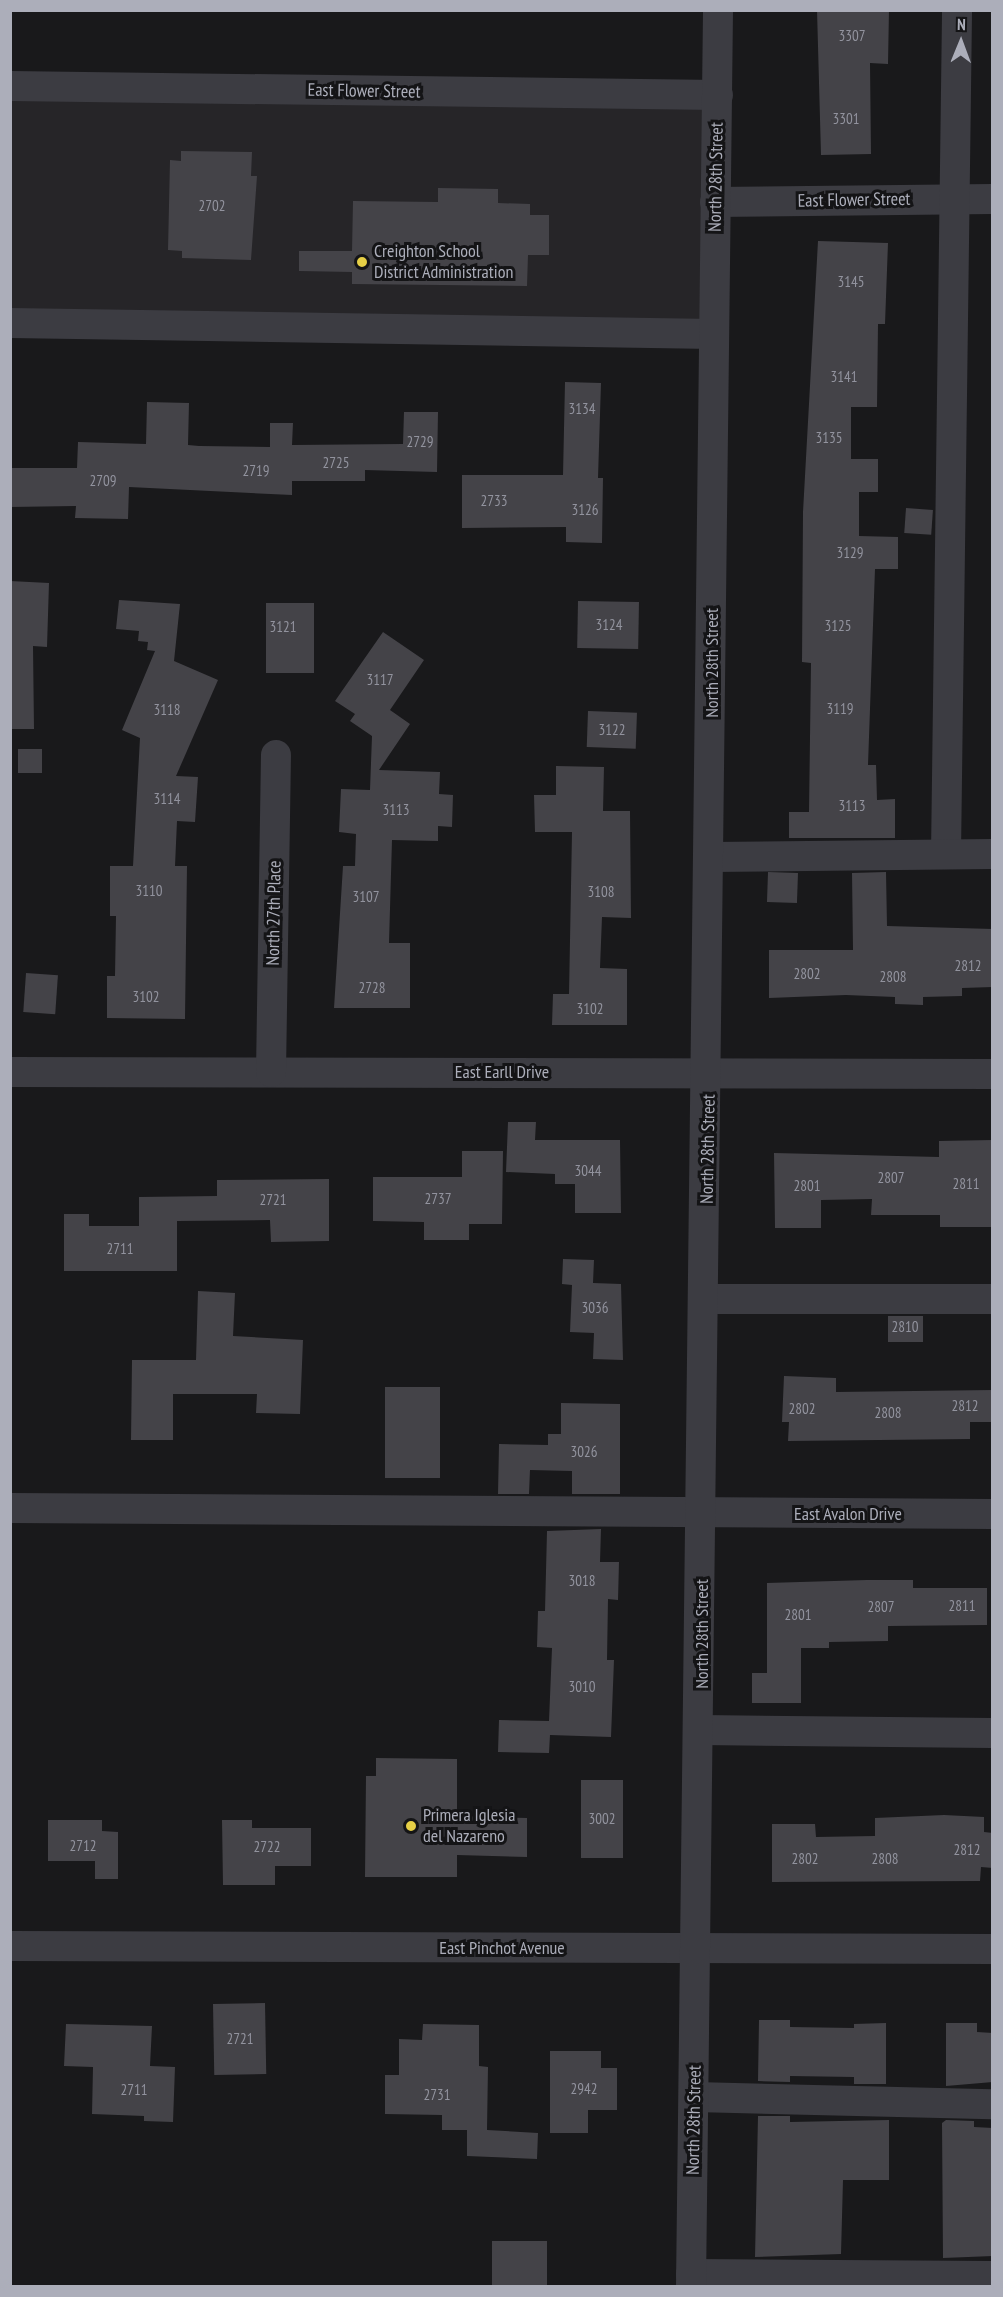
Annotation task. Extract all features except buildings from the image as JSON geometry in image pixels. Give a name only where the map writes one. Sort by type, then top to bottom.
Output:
[{"type":"street","name":"North 28th Street","points":[[691,2280],[709,1073],[718,10]]},
{"type":"street","points":[[945,854],[957,10]]},
{"type":"street","name":"East Flower Street","points":[[10,86],[718,95]]},
{"type":"street","name":"East Flower Street","points":[[715,202],[993,199]]},
{"type":"street","points":[[10,323],[714,334]]},
{"type":"street","name":"North 27th Place","points":[[271,1071],[276,755]]},
{"type":"street","points":[[711,858],[993,854]]},
{"type":"street","name":"East Earll Drive","points":[[10,1072],[993,1074]]},
{"type":"street","points":[[706,1299],[993,1299]]},
{"type":"street","name":"East Avalon Drive","points":[[10,1508],[993,1514]]},
{"type":"street","points":[[701,1730],[993,1733]]},
{"type":"street","name":"East Pinchot Avenue","points":[[10,1946],[993,1949]]},
{"type":"street","points":[[695,2097],[993,2104]]},
{"type":"street","points":[[691,2280],[993,2277]]},
{"type":"shaded area","name":"Creighton School District Administration","points":[[11,86],[718,98],[714,335],[10,323]]},
{"type":"place","name":"Creighton School District Administration","points":[[362,262]]},
{"type":"place","name":"Primera Iglesia del Nazareno","points":[[411,1826]]}]
